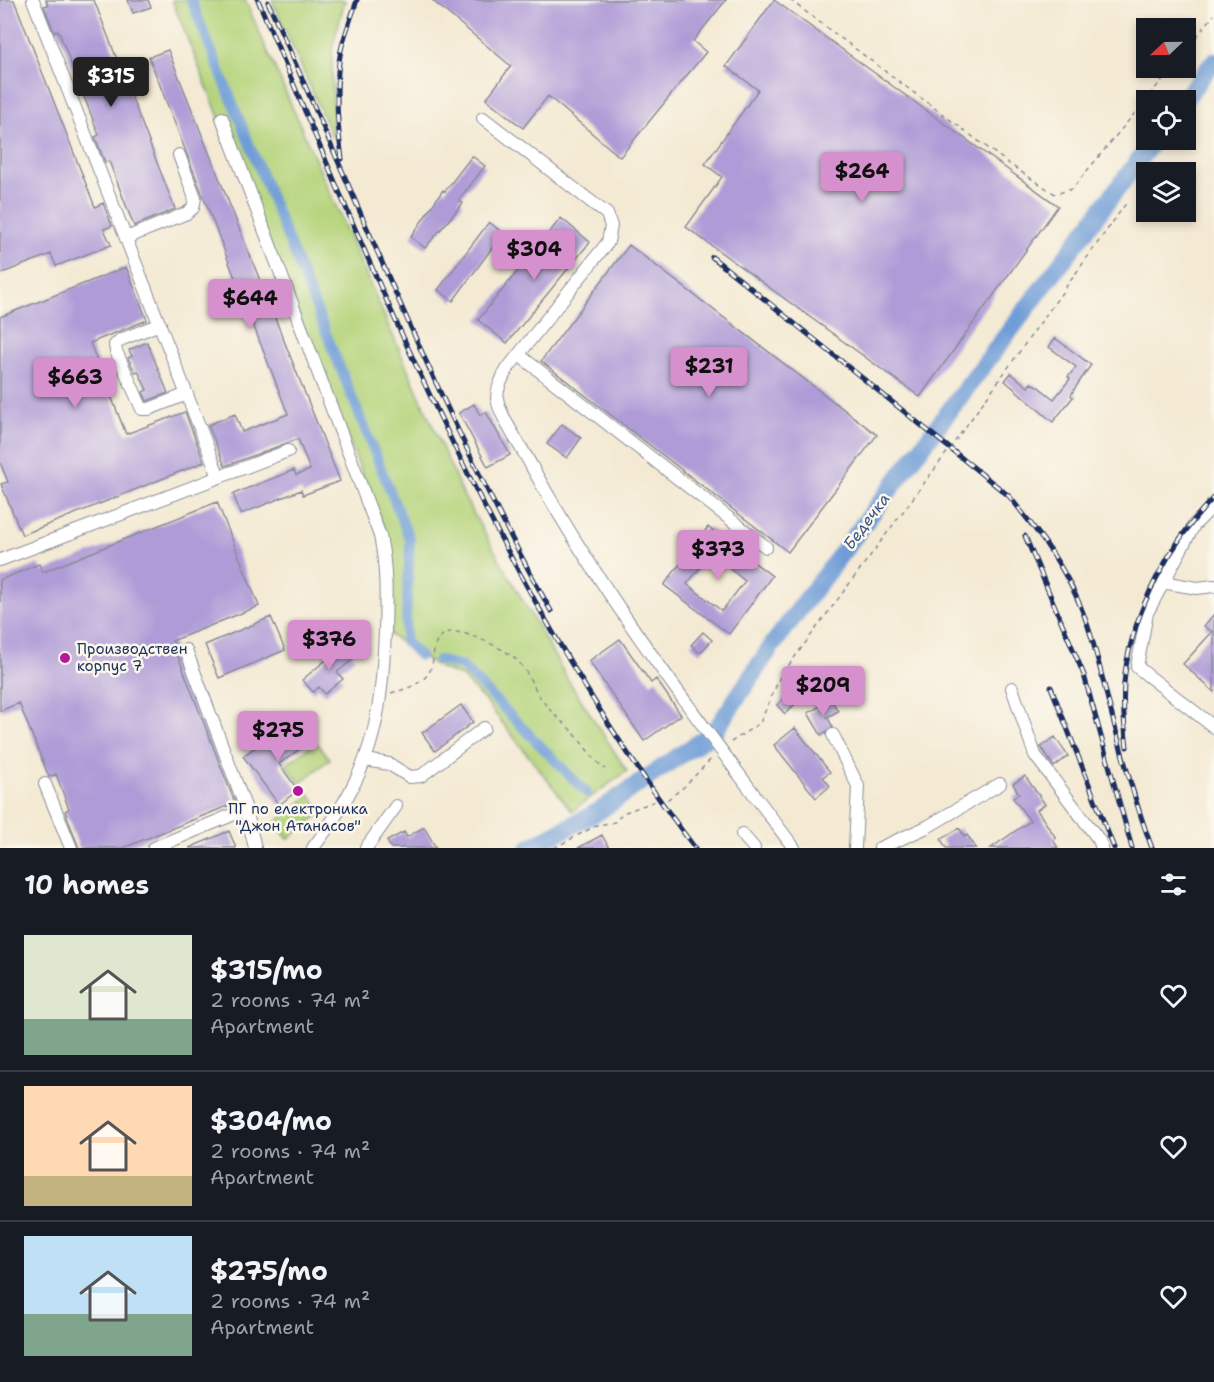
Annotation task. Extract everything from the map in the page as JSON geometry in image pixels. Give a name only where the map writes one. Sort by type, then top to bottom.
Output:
[{"type":"street","points":[[33,0],[219,477]]},
{"type":"street","points":[[222,118],[380,536],[386,579],[381,696],[366,760],[336,817],[313,848]]},
{"type":"street","points":[[483,118],[607,214],[612,226],[608,242],[501,380],[497,398],[560,517],[589,563],[672,687],[794,848]]},
{"type":"street","points":[[126,238],[188,213],[193,208],[195,198],[179,155]]},
{"type":"street","points":[[160,324],[120,340],[115,345],[116,351],[137,404],[142,409],[149,410],[187,394]]},
{"type":"street","points":[[519,356],[766,547]]},
{"type":"street","points":[[0,560],[288,451]]},
{"type":"street","points":[[1214,505],[1194,525],[1147,613],[1137,668],[1214,727]]},
{"type":"street","points":[[1162,582],[1197,588],[1214,585]]},
{"type":"street","points":[[186,650],[246,809],[255,848]]},
{"type":"street","points":[[1012,688],[1035,755],[1099,840],[1102,848]]},
{"type":"street","points":[[366,760],[389,764],[410,777],[421,776],[484,728]]},
{"type":"street","points":[[833,735],[858,786],[855,848]]},
{"type":"street","points":[[45,784],[71,848]]},
{"type":"street","points":[[880,848],[927,827],[1000,784]]},
{"type":"street","points":[[366,848],[396,806]]},
{"type":"street","points":[[154,848],[246,809]]},
{"type":"street","points":[[742,834],[754,848]]},
{"type":"path","points":[[790,0],[1012,166],[1055,194],[1072,189],[1164,78]]},
{"type":"path","points":[[1196,37],[1214,15]]},
{"type":"path","points":[[554,848],[597,825],[615,822],[623,813],[658,800],[667,800],[685,786],[718,747],[760,723],[780,677],[1127,202]]},
{"type":"path","points":[[381,696],[401,691],[428,676],[436,646],[443,634],[453,631],[467,633],[511,656],[523,668],[543,701],[605,769]]},
{"type":"green space","points":[[172,0],[245,0],[464,497],[568,680],[627,771],[572,811],[485,701],[461,676],[440,668],[390,635],[393,551]]},
{"type":"green space","points":[[272,0],[345,0],[332,49],[333,139]]},
{"type":"green space","points":[[316,742],[330,759],[300,783],[286,765]]},
{"type":"green space","points":[[310,795],[323,812],[288,839],[275,823]]},
{"type":"building","points":[[0,0],[14,0],[95,207],[103,203],[112,226],[104,229],[111,245],[56,266],[51,254],[0,274]]},
{"type":"building","points":[[46,0],[94,0],[175,209],[134,226],[109,161],[105,162],[95,137],[99,135],[58,30],[54,32],[44,6],[48,5]]},
{"type":"building","points":[[128,0],[148,0],[151,7],[133,13]]},
{"type":"building","points":[[432,0],[726,0],[693,41],[706,52],[620,157],[548,96],[523,128],[486,99],[511,66]]},
{"type":"building","points":[[774,0],[1058,206],[920,397],[686,227],[722,177],[705,164],[758,90],[726,66]]},
{"type":"building","points":[[168,50],[340,481],[303,495],[301,490],[241,514],[233,494],[294,470],[296,475],[310,470],[298,439],[225,466],[208,425],[235,414],[242,432],[288,414],[149,57]]},
{"type":"building","points":[[472,156],[485,166],[459,200],[463,203],[425,248],[411,237],[443,190],[445,191]]},
{"type":"building","points":[[561,218],[590,242],[507,343],[478,320]]},
{"type":"building","points":[[489,222],[503,233],[453,301],[438,290]]},
{"type":"building","points":[[629,245],[877,435],[788,552],[541,361]]},
{"type":"building","points":[[126,267],[147,320],[90,343],[126,434],[185,412],[204,462],[22,535],[1,484],[8,482],[0,462],[0,317]]},
{"type":"building","points":[[1055,338],[1091,365],[1071,395],[1073,397],[1053,422],[1005,381],[1011,373],[1028,387],[1031,383],[1054,399],[1070,379],[1068,377],[1076,367],[1049,347]]},
{"type":"building","points":[[147,342],[168,393],[147,401],[143,392],[147,390],[138,371],[135,372],[128,358],[132,356],[129,350]]},
{"type":"building","points":[[474,404],[480,415],[486,412],[510,455],[488,467],[459,413]]},
{"type":"building","points":[[562,424],[581,438],[567,458],[547,444]]},
{"type":"building","points":[[217,502],[259,606],[172,641],[235,803],[123,848],[79,848],[65,811],[69,809],[56,774],[49,777],[19,703],[0,711],[0,580],[39,564],[43,572]]},
{"type":"building","points":[[708,527],[772,576],[729,634],[664,585]],"holes":[[[711,554],[745,581],[722,611],[687,584]]]},
{"type":"building","points":[[1214,614],[1214,692],[1183,664],[1212,632],[1204,626]]},
{"type":"building","points":[[271,617],[285,650],[219,678],[205,645]]},
{"type":"building","points":[[703,632],[712,640],[700,653],[691,645]]},
{"type":"building","points":[[620,639],[651,683],[656,679],[681,715],[644,741],[589,661]]},
{"type":"building","points":[[344,645],[355,658],[337,672],[343,679],[325,694],[319,687],[313,692],[302,680]]},
{"type":"building","points":[[792,690],[800,699],[785,714],[777,705]]},
{"type":"building","points":[[831,700],[838,711],[827,717],[833,727],[821,735],[808,713]]},
{"type":"building","points":[[461,705],[473,722],[435,751],[422,733]]},
{"type":"building","points":[[299,723],[312,740],[279,764],[298,790],[279,805],[243,756],[263,742],[266,747]]},
{"type":"building","points":[[795,728],[830,772],[823,777],[830,786],[816,798],[774,745]]},
{"type":"building","points":[[1055,737],[1068,756],[1054,767],[1041,747]]},
{"type":"building","points":[[1025,776],[1045,804],[1037,810],[1056,838],[1053,840],[1058,848],[991,848],[1030,821],[1013,798],[1019,794],[1013,784]]},
{"type":"building","points":[[424,827],[436,848],[391,848],[387,841],[404,832],[407,837]]},
{"type":"building","points":[[959,828],[976,848],[946,848],[941,839]]},
{"type":"building","points":[[229,831],[236,848],[189,848]]},
{"type":"building","points":[[602,835],[609,848],[578,848]]},
{"type":"waterway","points":[[191,0],[410,540],[405,641],[420,656]]},
{"type":"waterway","name":"Бедечка","points":[[1192,90],[1214,61]]},
{"type":"waterway","name":"Бедечка","points":[[529,848],[599,811],[714,732],[773,644],[1146,150]]},
{"type":"waterway","points":[[438,660],[462,666],[587,793]]},
{"type":"railway","points":[[258,0],[400,330],[450,438],[504,544],[562,649],[626,750],[695,848]]},
{"type":"railway","points":[[342,159],[338,118],[338,77],[341,50],[357,0]]},
{"type":"railway","points":[[268,2],[437,386],[473,462],[551,611]]},
{"type":"railway","points":[[712,257],[1009,496],[1036,531],[1068,580],[1081,607],[1095,650],[1129,778],[1152,848]]},
{"type":"railway","points":[[1127,747],[1124,682],[1137,625],[1156,578],[1169,556],[1198,515],[1214,497]]},
{"type":"railway","points":[[1025,536],[1084,675],[1132,848]]},
{"type":"railway","points":[[1051,687],[1114,848]]},
{"type":"place","name":"Производствeн корпус 7","points":[[65,658]]},
{"type":"place","name":"ПГ по електроника \"Джон Атанасов\"","points":[[298,791]]}]
